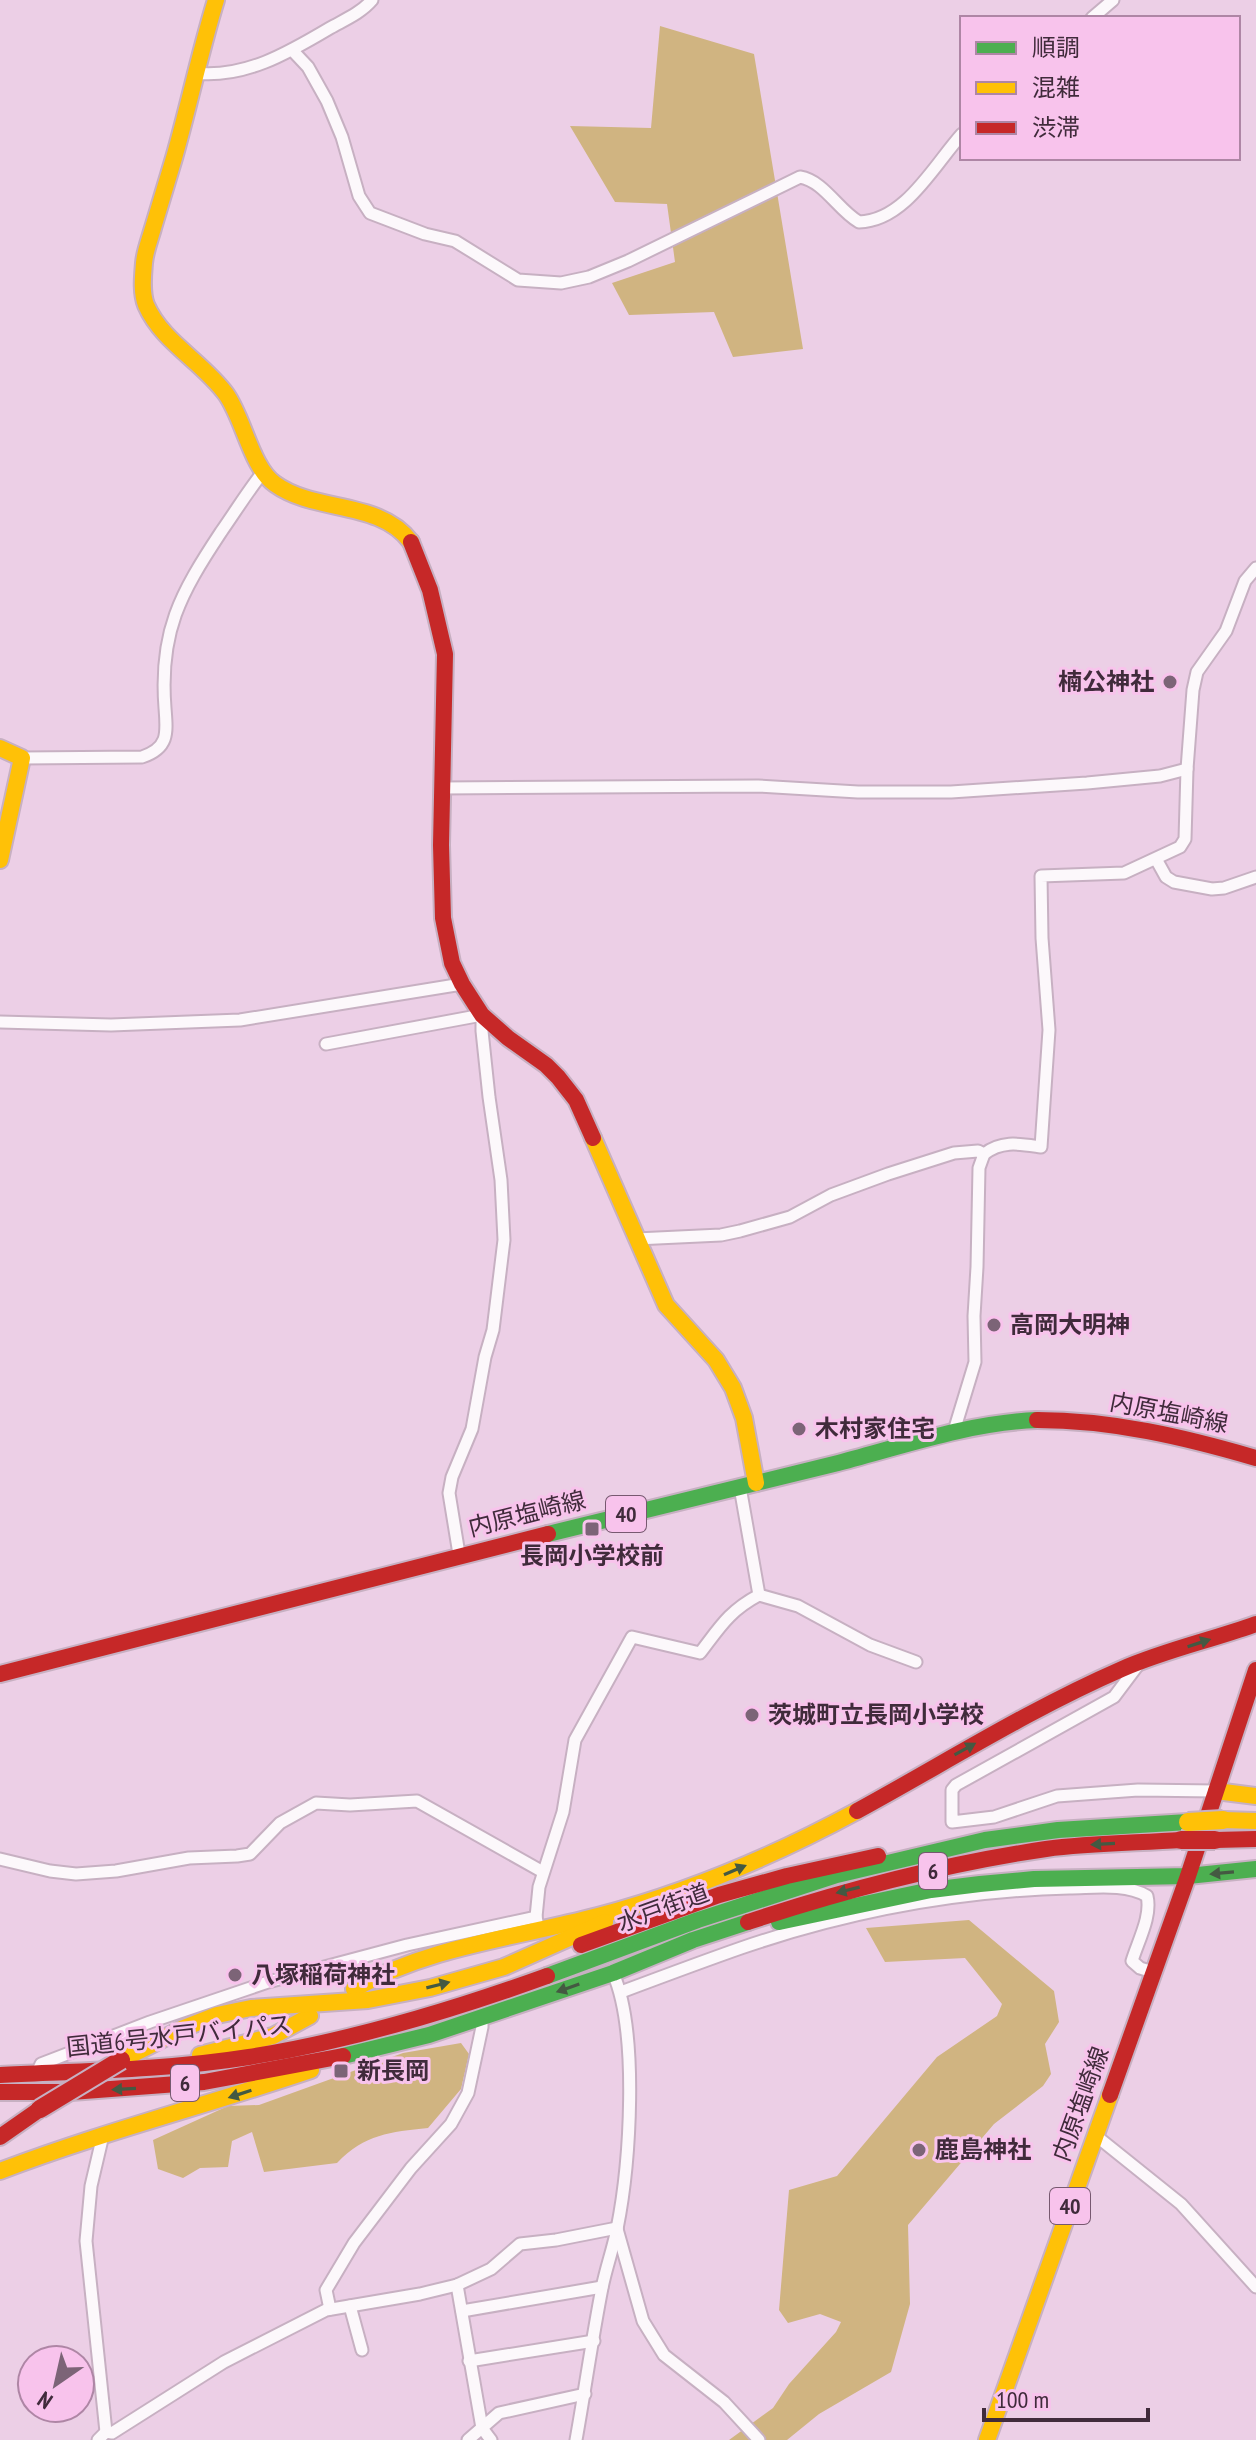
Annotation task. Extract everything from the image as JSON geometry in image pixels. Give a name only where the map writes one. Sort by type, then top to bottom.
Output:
[{"type":"main road","points":[[216,0],[144,260],[145,302],[156,324],[227,395],[263,472],[282,490],[394,524],[412,543],[423,569],[445,654],[441,845],[443,918],[452,963],[482,1015],[546,1065],[576,1100],[666,1305],[717,1360],[739,1400],[748,1485]]},
{"type":"main road","points":[[0,748],[22,758],[0,860]]},
{"type":"main road","name":"内原塩崎線","points":[[0,1674],[459,1554],[748,1485],[954,1431],[1031,1420],[1061,1420],[1155,1431],[1256,1458]]},
{"type":"main road","points":[[505,1966],[805,1838],[1033,1712],[1141,1661],[1256,1624]]},
{"type":"main road","name":"40","points":[[1188,1876],[1256,1670]]},
{"type":"main road","points":[[1216,1791],[1256,1796]]},
{"type":"main road","name":"6","points":[[985,1840],[1058,1830],[1223,1820],[1256,1821]]},
{"type":"main road","name":"6","points":[[693,1940],[833,1894],[983,1860],[1048,1849],[1181,1840],[1256,1839]]},
{"type":"main road","points":[[0,2137],[121,2060],[168,2035],[228,2013],[250,2008],[323,2005],[383,1998],[433,1987],[505,1966],[539,1960],[719,1895],[787,1876],[884,1854],[985,1840]]},
{"type":"main road","name":"水戸街道","points":[[362,2034],[427,2017],[508,1990],[698,1920],[837,1875],[985,1840]]},
{"type":"main road","points":[[693,1940],[931,1890],[1034,1879],[1188,1876],[1256,1869]]},
{"type":"main road","name":"内原塩崎線","points":[[987,2440],[1188,1876]]},
{"type":"main road","points":[[354,1989],[402,1964],[451,1949],[538,1924],[662,1897]]},
{"type":"main road","name":"水戸街道","points":[[367,2052],[613,1973],[693,1940]]},
{"type":"main road","points":[[147,2068],[252,2043],[273,2036],[310,2016]]},
{"type":"main road","name":"国道6号水戸バイパス","points":[[0,2075],[147,2068],[245,2058],[362,2034]]},
{"type":"main road","points":[[0,2171],[103,2134],[208,2104],[367,2052]]},
{"type":"main road","name":"国道6号水戸バイパス","points":[[0,2092],[71,2092],[204,2082],[367,2052]]},
{"type":"street","points":[[194,73],[211,75],[279,58],[372,0]]},
{"type":"street","points":[[1094,16],[1113,0]]},
{"type":"street","points":[[292,50],[308,67],[327,101],[342,137],[359,196],[370,213],[425,234],[455,241],[518,280],[561,283],[589,277],[800,177],[810,178],[847,215],[859,222],[881,218],[907,198],[960,136]]},
{"type":"street","points":[[22,758],[142,757],[153,753],[162,744],[166,733],[164,664],[178,605],[193,575],[263,472]]},
{"type":"street","points":[[954,1431],[975,1362],[979,1168],[984,1154],[993,1147],[1003,1144],[1041,1147],[1049,1030],[1041,876],[1124,873],[1180,847],[1185,839],[1187,769],[1197,672],[1226,631],[1245,581],[1256,568]]},
{"type":"street","points":[[442,788],[758,786],[858,792],[951,792],[1160,776],[1187,769]]},
{"type":"street","points":[[1156,859],[1166,877],[1174,882],[1212,889],[1256,877]]},
{"type":"street","points":[[0,1022],[111,1025],[240,1020],[462,984]]},
{"type":"street","points":[[326,1044],[482,1015],[489,1097],[501,1180],[504,1240],[493,1330],[472,1429],[452,1477],[449,1493],[459,1554]]},
{"type":"street","points":[[636,1239],[721,1235],[740,1231],[790,1217],[854,1185],[914,1165],[954,1153],[978,1151],[984,1154]]},
{"type":"street","points":[[748,1485],[759,1595]]},
{"type":"street","points":[[36,2074],[41,2064],[150,2022],[268,1982],[407,1945],[538,1924],[537,1899],[563,1812],[575,1740],[632,1637],[700,1653],[730,1614],[759,1595],[798,1606],[870,1645],[916,1662]]},
{"type":"street","points":[[1141,1661],[1114,1697],[956,1785],[952,1790],[952,1822],[994,1817],[1057,1796],[1138,1790],[1216,1791]]},
{"type":"street","points":[[0,1859],[76,1874],[116,1871],[189,1858],[250,1854],[280,1823],[316,1803],[350,1805],[417,1801],[543,1872]]},
{"type":"street","points":[[621,1992],[743,1947],[842,1919],[946,1899],[1045,1889],[1129,1889],[1147,1896],[1147,1914],[1132,1961],[1140,1968],[1153,1972]]},
{"type":"street","points":[[574,2437],[585,2394],[602,2287],[617,2228],[628,2152],[627,2037],[621,1992],[613,1973]]},
{"type":"street","points":[[330,2309],[326,2290],[354,2243],[411,2168],[451,2124],[468,2093],[482,2017]]},
{"type":"street","points":[[103,2134],[91,2186],[86,2241],[102,2436],[112,2433],[224,2362],[330,2309],[457,2285],[491,2269],[520,2244],[617,2228]]},
{"type":"street","points":[[1095,2135],[1181,2204],[1256,2287]]},
{"type":"street","points":[[617,2228],[643,2321],[664,2355],[724,2402],[759,2440]]},
{"type":"street","points":[[457,2285],[482,2428],[491,2440]]},
{"type":"street","points":[[462,2311],[602,2287]]},
{"type":"street","points":[[350,2306],[362,2350]]},
{"type":"street","points":[[469,2361],[594,2341]]},
{"type":"street","points":[[468,2440],[499,2413],[585,2394]]},
{"type":"shaded area","points":[[660,26],[754,54],[803,349],[733,357],[714,312],[629,315],[612,283],[675,262],[667,204],[615,202],[570,126],[651,128]]},
{"type":"shaded area","points":[[969,1920],[1054,1991],[1059,2022],[1045,2044],[1051,2074],[1043,2086],[994,2124],[908,2225],[910,2304],[891,2372],[819,2414],[787,2440],[729,2440],[773,2408],[841,2322],[820,2314],[788,2323],[779,2310],[789,2190],[837,2176],[937,2057],[997,2016],[1002,2004],[965,1958],[885,1962],[866,1928]]},
{"type":"shaded area","points":[[461,2043],[469,2054],[461,2089],[428,2128],[368,2140],[337,2163],[264,2172],[252,2132],[232,2141],[228,2167],[200,2168],[183,2178],[158,2169],[153,2140],[228,2106],[259,2105],[403,2053]]},
{"type":"traffic: fast","points":[[548,1534],[959,1431],[1037,1420]]},
{"type":"traffic: fast","points":[[547,1976],[698,1920],[837,1875],[985,1840],[1058,1830],[1188,1822]]},
{"type":"traffic: fast","points":[[779,1922],[931,1890],[980,1884],[1034,1879],[1188,1876],[1256,1869]]},
{"type":"traffic: fast","points":[[343,2056],[429,2035],[613,1973],[693,1940],[748,1922]]},
{"type":"traffic: slow","points":[[216,0],[145,254],[143,295],[146,305],[162,330],[226,394],[254,455],[275,484],[309,499],[382,519],[411,542]]},
{"type":"traffic: slow","points":[[0,748],[22,758],[0,860]]},
{"type":"traffic: slow","points":[[593,1138],[666,1305],[716,1360],[733,1388],[744,1418],[756,1483]]},
{"type":"traffic: slow","points":[[1216,1791],[1256,1796]]},
{"type":"traffic: slow","points":[[354,1989],[383,1974],[443,1953],[598,1916],[665,1896],[763,1858],[857,1811]]},
{"type":"traffic: slow","points":[[1223,1820],[1256,1821]]},
{"type":"traffic: slow","points":[[1188,1822],[1223,1820]]},
{"type":"traffic: slow","points":[[121,2060],[217,2015],[251,2008],[368,2000],[430,1988],[504,1967],[605,1922]]},
{"type":"traffic: slow","points":[[200,2055],[273,2036],[310,2016]]},
{"type":"traffic: slow","points":[[0,2171],[311,2070]]},
{"type":"traffic: slow","points":[[987,2440],[1110,2095]]},
{"type":"traffic: jam","points":[[411,542],[430,590],[445,654],[441,845],[443,918],[452,963],[482,1015],[558,1077],[576,1100],[593,1138]]},
{"type":"traffic: jam","points":[[1037,1420],[1093,1423],[1148,1431],[1256,1458]]},
{"type":"traffic: jam","points":[[0,1674],[548,1534]]},
{"type":"traffic: jam","points":[[857,1811],[1021,1719],[1122,1669],[1256,1624]]},
{"type":"traffic: jam","points":[[1110,2095],[1188,1876],[1256,1670]]},
{"type":"traffic: jam","points":[[1215,1840],[1256,1839]]},
{"type":"traffic: jam","points":[[748,1922],[821,1899],[970,1862],[1063,1847],[1181,1840]]},
{"type":"traffic: jam","points":[[1181,1840],[1215,1840]]},
{"type":"traffic: jam","points":[[581,1945],[719,1895],[878,1856]]},
{"type":"traffic: jam","points":[[0,2075],[187,2065],[249,2057],[325,2043],[400,2024],[547,1976]]},
{"type":"traffic: jam","points":[[0,2092],[71,2092],[204,2082],[343,2056]]},
{"type":"traffic: jam","points":[[40,2109],[121,2060]]},
{"type":"traffic: jam","points":[[0,2137],[40,2109]]},
{"type":"place","name":"楠公神社","points":[[1170,682]]},
{"type":"place","name":"高岡大明神","points":[[994,1325]]},
{"type":"place","name":"木村家住宅","points":[[799,1429]]},
{"type":"place","name":"長岡小学校前","points":[[592,1529]]},
{"type":"place","name":"茨城町立長岡小学校","points":[[752,1715]]},
{"type":"place","name":"八塚稲荷神社","points":[[235,1975]]},
{"type":"place","name":"新長岡","points":[[341,2071]]},
{"type":"place","name":"鹿島神社","points":[[919,2150]]}]
